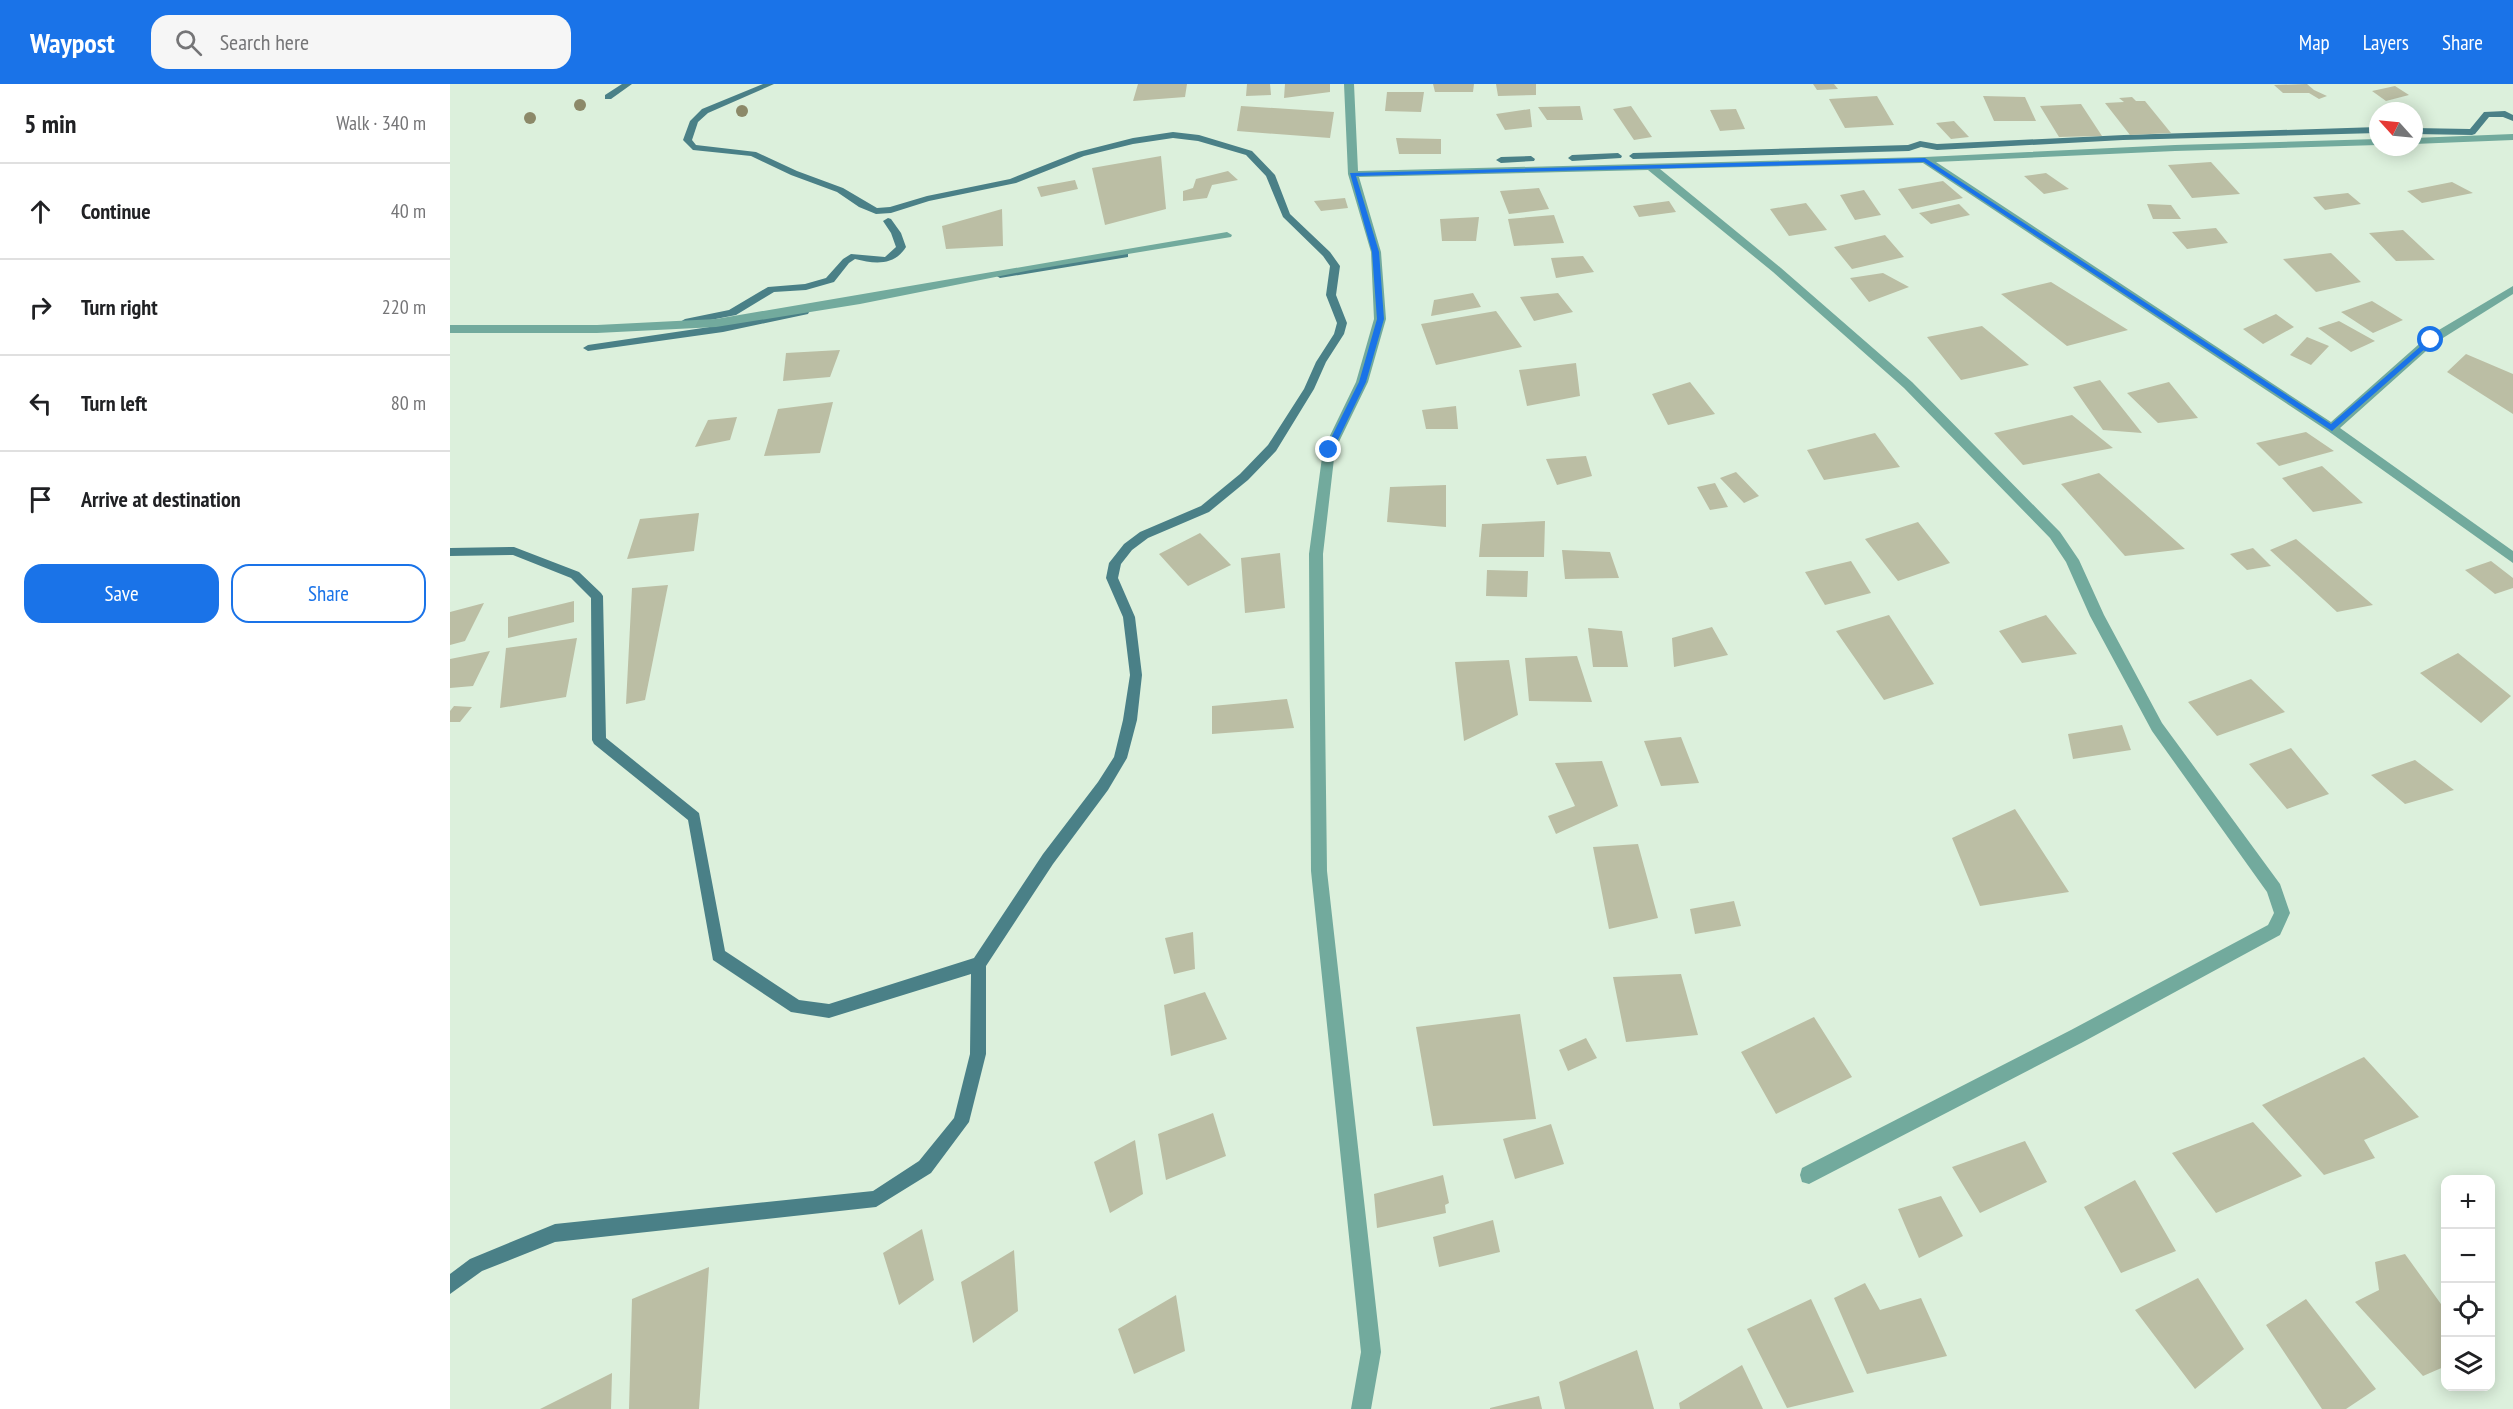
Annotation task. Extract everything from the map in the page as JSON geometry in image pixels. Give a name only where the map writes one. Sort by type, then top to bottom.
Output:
[{"type":"street","points":[[1349,84],[1353,174],[1376,252],[1380,319],[1362,382],[1329,450],[1316,554],[1316,577],[1319,871],[1371,1352],[1361,1409]]},
{"type":"street","points":[[2423,141],[2513,137]]},
{"type":"street","points":[[1353,174],[1925,160],[2369,142]]},
{"type":"street","points":[[1925,160],[2332,428],[2513,558]]},
{"type":"street","points":[[1651,167],[1778,270],[1908,385],[2055,535],[2072,561],[2097,616],[2157,727],[2274,889],[2282,913],[2274,930],[2077,1036],[1809,1175]]},
{"type":"street","points":[[450,330],[597,329],[716,322],[860,300],[1031,267],[1227,235]]},
{"type":"street","points":[[2332,428],[2431,340],[2513,289]]},
{"type":"building","points":[[1138,84],[1187,84],[1185,97],[1133,101]]},
{"type":"building","points":[[1247,84],[1270,84],[1271,95],[1246,96]]},
{"type":"building","points":[[1285,84],[1330,84],[1330,92],[1284,98]]},
{"type":"building","points":[[1433,84],[1474,84],[1473,92],[1435,92]]},
{"type":"building","points":[[1496,84],[1536,84],[1536,95],[1498,96]]},
{"type":"building","points":[[1813,84],[1834,84],[1838,89],[1817,90]]},
{"type":"building","points":[[2307,84],[2327,96],[2319,99],[2309,93],[2283,93],[2274,85]]},
{"type":"building","points":[[2395,86],[2409,95],[2386,101],[2372,91]]},
{"type":"building","points":[[1387,92],[1424,92],[1421,112],[1385,111]]},
{"type":"building","points":[[1877,96],[1894,125],[1845,128],[1829,99]]},
{"type":"building","points":[[1983,96],[2025,97],[2036,121],[1994,121]]},
{"type":"building","points":[[2132,97],[2136,101],[2145,101],[2171,133],[2130,135],[2105,103],[2124,102],[2119,98]]},
{"type":"building","points":[[2081,104],[2102,136],[2059,137],[2040,106]]},
{"type":"building","points":[[1241,106],[1334,112],[1330,138],[1237,131]]},
{"type":"building","points":[[1580,106],[1583,120],[1547,120],[1538,107]]},
{"type":"building","points":[[1631,106],[1652,137],[1634,140],[1613,109]]},
{"type":"building","points":[[1530,109],[1532,127],[1505,130],[1496,114]]},
{"type":"building","points":[[1736,109],[1745,129],[1720,131],[1710,110]]},
{"type":"building","points":[[1954,121],[1969,137],[1951,139],[1936,123]]},
{"type":"building","points":[[1396,138],[1441,139],[1441,154],[1399,154]]},
{"type":"building","points":[[1161,156],[1166,209],[1105,225],[1092,168]]},
{"type":"building","points":[[2211,162],[2240,194],[2192,198],[2168,165]]},
{"type":"building","points":[[1228,171],[1238,180],[1212,185],[1207,198],[1183,201],[1183,191],[1193,188],[1196,179]]},
{"type":"building","points":[[2046,173],[2069,189],[2044,194],[2024,176]]},
{"type":"building","points":[[1075,180],[1078,189],[1041,197],[1037,187]]},
{"type":"building","points":[[1943,181],[1963,198],[1912,209],[1898,189]]},
{"type":"building","points":[[2452,182],[2473,193],[2422,203],[2407,191]]},
{"type":"building","points":[[1539,188],[1549,209],[1509,214],[1500,191]]},
{"type":"building","points":[[1864,190],[1881,215],[1855,220],[1840,195]]},
{"type":"building","points":[[2348,193],[2361,204],[2325,210],[2313,197]]},
{"type":"building","points":[[1345,198],[1348,208],[1321,211],[1314,201]]},
{"type":"building","points":[[1669,201],[1676,212],[1639,217],[1633,206]]},
{"type":"building","points":[[1806,203],[1827,230],[1789,236],[1770,209]]},
{"type":"building","points":[[1959,204],[1970,215],[1931,224],[1919,213]]},
{"type":"building","points":[[2147,204],[2171,205],[2181,219],[2153,219]]},
{"type":"building","points":[[1002,209],[1003,246],[946,249],[942,226]]},
{"type":"building","points":[[1554,215],[1564,243],[1514,246],[1508,219]]},
{"type":"building","points":[[1479,217],[1476,241],[1442,241],[1440,219]]},
{"type":"building","points":[[2216,228],[2228,243],[2187,249],[2172,232]]},
{"type":"building","points":[[2403,230],[2435,260],[2396,261],[2369,233]]},
{"type":"building","points":[[1885,235],[1904,257],[1852,269],[1834,247]]},
{"type":"building","points":[[2331,253],[2361,282],[2316,292],[2283,259]]},
{"type":"building","points":[[1583,256],[1594,272],[1556,278],[1551,258]]},
{"type":"building","points":[[1883,273],[1909,287],[1869,302],[1850,278]]},
{"type":"building","points":[[2051,282],[2128,330],[2067,346],[2001,294]]},
{"type":"building","points":[[1473,293],[1481,307],[1431,316],[1434,300]]},
{"type":"building","points":[[1558,293],[1573,312],[1534,321],[1520,297]]},
{"type":"building","points":[[2372,301],[2403,320],[2373,333],[2341,312]]},
{"type":"building","points":[[1496,311],[1522,347],[1436,365],[1421,324]]},
{"type":"building","points":[[2276,314],[2294,327],[2263,344],[2243,329]]},
{"type":"building","points":[[2339,321],[2375,341],[2351,352],[2318,328]]},
{"type":"building","points":[[1982,326],[2029,365],[1961,380],[1927,337]]},
{"type":"building","points":[[2307,337],[2329,346],[2311,365],[2290,355]]},
{"type":"building","points":[[840,350],[830,377],[783,381],[786,353]]},
{"type":"building","points":[[2466,354],[2513,374],[2513,414],[2447,372]]},
{"type":"building","points":[[1576,363],[1580,396],[1527,406],[1519,370]]},
{"type":"building","points":[[2100,380],[2142,433],[2103,430],[2073,387]]},
{"type":"building","points":[[1690,382],[1715,414],[1668,425],[1652,394]]},
{"type":"building","points":[[2169,382],[2198,418],[2158,423],[2127,393]]},
{"type":"building","points":[[833,402],[820,453],[764,456],[778,409]]},
{"type":"building","points":[[1456,406],[1458,429],[1426,429],[1422,410]]},
{"type":"building","points":[[2072,415],[2113,448],[2023,465],[1994,433]]},
{"type":"building","points":[[737,417],[730,440],[695,447],[708,420]]},
{"type":"building","points":[[2306,432],[2334,451],[2279,466],[2256,443]]},
{"type":"building","points":[[1875,433],[1900,467],[1824,480],[1807,450]]},
{"type":"building","points":[[1586,456],[1592,476],[1557,485],[1546,459]]},
{"type":"building","points":[[2322,466],[2363,503],[2313,512],[2282,478]]},
{"type":"building","points":[[1736,472],[1759,496],[1744,503],[1720,478]]},
{"type":"building","points":[[2099,473],[2185,549],[2125,556],[2061,484]]},
{"type":"building","points":[[1715,483],[1728,507],[1710,510],[1697,487]]},
{"type":"building","points":[[1446,485],[1446,527],[1387,522],[1390,487]]},
{"type":"building","points":[[699,513],[694,551],[627,559],[640,519]]},
{"type":"building","points":[[1545,521],[1544,557],[1479,557],[1482,524]]},
{"type":"building","points":[[1918,522],[1950,563],[1898,581],[1865,539]]},
{"type":"building","points":[[1200,533],[1231,565],[1188,586],[1159,554]]},
{"type":"building","points":[[2296,539],[2373,605],[2337,612],[2270,550]]},
{"type":"building","points":[[2253,548],[2271,566],[2247,570],[2230,554]]},
{"type":"building","points":[[1562,550],[1610,552],[1619,578],[1565,579]]},
{"type":"building","points":[[1280,553],[1285,608],[1245,613],[1241,558]]},
{"type":"building","points":[[1851,561],[1871,593],[1825,605],[1805,572]]},
{"type":"building","points":[[2491,561],[2513,578],[2513,588],[2495,594],[2465,570]]},
{"type":"building","points":[[1487,570],[1528,571],[1527,597],[1486,596]]},
{"type":"building","points":[[668,585],[645,700],[626,704],[632,588]]},
{"type":"building","points":[[574,601],[574,622],[508,638],[508,617]]},
{"type":"building","points":[[484,603],[465,641],[450,645],[450,612]]},
{"type":"building","points":[[1889,615],[1934,684],[1884,700],[1836,631]]},
{"type":"building","points":[[2046,615],[2077,654],[2022,663],[1999,631]]},
{"type":"building","points":[[1712,627],[1728,655],[1674,667],[1672,638]]},
{"type":"building","points":[[1588,628],[1622,631],[1628,667],[1593,667]]},
{"type":"building","points":[[577,638],[566,697],[500,708],[506,648]]},
{"type":"building","points":[[490,651],[473,686],[450,688],[450,659]]},
{"type":"building","points":[[2458,653],[2511,696],[2481,723],[2420,673]]},
{"type":"building","points":[[1577,656],[1592,702],[1529,701],[1525,658]]},
{"type":"building","points":[[1509,660],[1518,715],[1464,741],[1455,662]]},
{"type":"building","points":[[2251,679],[2285,712],[2217,736],[2188,702]]},
{"type":"building","points":[[1287,699],[1294,728],[1212,734],[1212,706]]},
{"type":"building","points":[[454,706],[472,707],[460,722],[450,722],[450,711]]},
{"type":"building","points":[[2122,725],[2131,750],[2073,759],[2068,734]]},
{"type":"building","points":[[1681,737],[1699,783],[1661,786],[1644,741]]},
{"type":"building","points":[[2291,748],[2329,794],[2287,809],[2249,764]]},
{"type":"building","points":[[2415,760],[2454,790],[2405,804],[2371,775]]},
{"type":"building","points":[[1602,761],[1618,806],[1556,834],[1548,816],[1575,806],[1555,763]]},
{"type":"building","points":[[2015,809],[2069,892],[1980,906],[1952,838]]},
{"type":"building","points":[[1638,844],[1658,918],[1609,929],[1593,847]]},
{"type":"building","points":[[1734,901],[1741,926],[1695,934],[1690,909]]},
{"type":"building","points":[[1193,932],[1195,969],[1174,974],[1165,938]]},
{"type":"building","points":[[1681,974],[1698,1035],[1626,1042],[1613,977]]},
{"type":"building","points":[[1205,992],[1227,1039],[1171,1056],[1164,1005]]},
{"type":"building","points":[[1520,1014],[1536,1119],[1433,1126],[1416,1027]]},
{"type":"building","points":[[1814,1017],[1852,1077],[1776,1114],[1741,1052]]},
{"type":"building","points":[[1586,1038],[1597,1058],[1568,1071],[1559,1050]]},
{"type":"building","points":[[2364,1057],[2419,1117],[2364,1140],[2375,1158],[2324,1175],[2262,1105]]},
{"type":"building","points":[[1213,1113],[1226,1156],[1166,1180],[1158,1134]]},
{"type":"building","points":[[2253,1122],[2302,1176],[2216,1213],[2172,1153]]},
{"type":"building","points":[[1551,1124],[1564,1164],[1515,1179],[1503,1139]]},
{"type":"building","points":[[1135,1140],[1143,1194],[1110,1213],[1094,1162]]},
{"type":"building","points":[[2025,1141],[2047,1182],[1980,1213],[1952,1167]]},
{"type":"building","points":[[1443,1175],[1449,1203],[1445,1205],[1446,1213],[1377,1228],[1374,1194]]},
{"type":"building","points":[[2135,1180],[2176,1251],[2121,1273],[2084,1207]]},
{"type":"building","points":[[1941,1196],[1963,1236],[1919,1258],[1898,1209]]},
{"type":"building","points":[[1493,1220],[1500,1252],[1439,1267],[1433,1237]]},
{"type":"building","points":[[922,1229],[934,1280],[899,1305],[883,1253]]},
{"type":"building","points":[[1014,1250],[1018,1311],[973,1343],[961,1282]]},
{"type":"building","points":[[2405,1254],[2441,1304],[2441,1368],[2423,1376],[2355,1302],[2379,1290],[2375,1262]]},
{"type":"building","points":[[709,1267],[699,1409],[629,1409],[632,1299]]},
{"type":"building","points":[[2198,1278],[2244,1349],[2195,1389],[2135,1310]]},
{"type":"building","points":[[1865,1283],[1880,1310],[1921,1298],[1947,1356],[1867,1374],[1834,1298]]},
{"type":"building","points":[[1176,1295],[1185,1351],[1134,1374],[1118,1329]]},
{"type":"building","points":[[1811,1299],[1854,1392],[1787,1408],[1747,1329]]},
{"type":"building","points":[[2306,1299],[2376,1389],[2346,1409],[2322,1409],[2266,1325]]},
{"type":"building","points":[[1637,1350],[1654,1409],[1565,1409],[1559,1382]]},
{"type":"building","points":[[1742,1365],[1763,1409],[1680,1409],[1679,1403]]},
{"type":"building","points":[[612,1373],[611,1409],[540,1409]]},
{"type":"building","points":[[1539,1396],[1542,1409],[1490,1409],[1490,1408]]},
{"type":"waterway","points":[[608,97],[628,84]]},
{"type":"waterway","points":[[770,84],[705,111],[694,121],[687,140],[693,147],[753,154],[794,173],[840,190],[862,205],[876,211],[891,210],[927,199],[1013,181],[1081,154],[1133,141],[1173,135],[1199,138],[1249,153],[1270,175],[1286,215],[1327,254],[1335,266],[1331,295],[1342,323],[1339,334],[1321,362],[1309,389],[1272,448],[1244,477],[1205,509],[1144,535],[1128,547],[1115,563],[1112,578],[1129,617],[1136,675],[1130,720],[1120,758],[1103,786],[1048,859],[979,964]]},
{"type":"waterway","points":[[2423,131],[2472,132],[2487,114],[2505,114],[2513,118]]},
{"type":"waterway","points":[[2124,138],[2369,130]]},
{"type":"waterway","points":[[1633,156],[1909,148],[1920,144],[1937,147],[2120,139]]},
{"type":"waterway","points":[[1572,158],[1618,156]]},
{"type":"waterway","points":[[1501,160],[1531,159]]},
{"type":"waterway","points":[[685,322],[732,313],[772,289],[806,287],[830,280],[846,261],[854,256],[880,260],[893,257],[901,247],[888,221]]},
{"type":"waterway","points":[[1000,275],[1125,255]]},
{"type":"waterway","points":[[588,348],[723,329],[804,312]]},
{"type":"waterway","points":[[450,552],[514,551],[575,575],[597,596],[599,740],[694,817],[718,955],[796,1007],[829,1011],[979,964]]},
{"type":"waterway","points":[[450,1285],[476,1265],[555,1233],[876,1199],[925,1167],[961,1122],[978,1054],[979,964]]},
{"type":"route","points":[[1329,450],[1362,382],[1380,319],[1376,252],[1353,174],[1925,160],[2332,428],[2431,340]]}]
